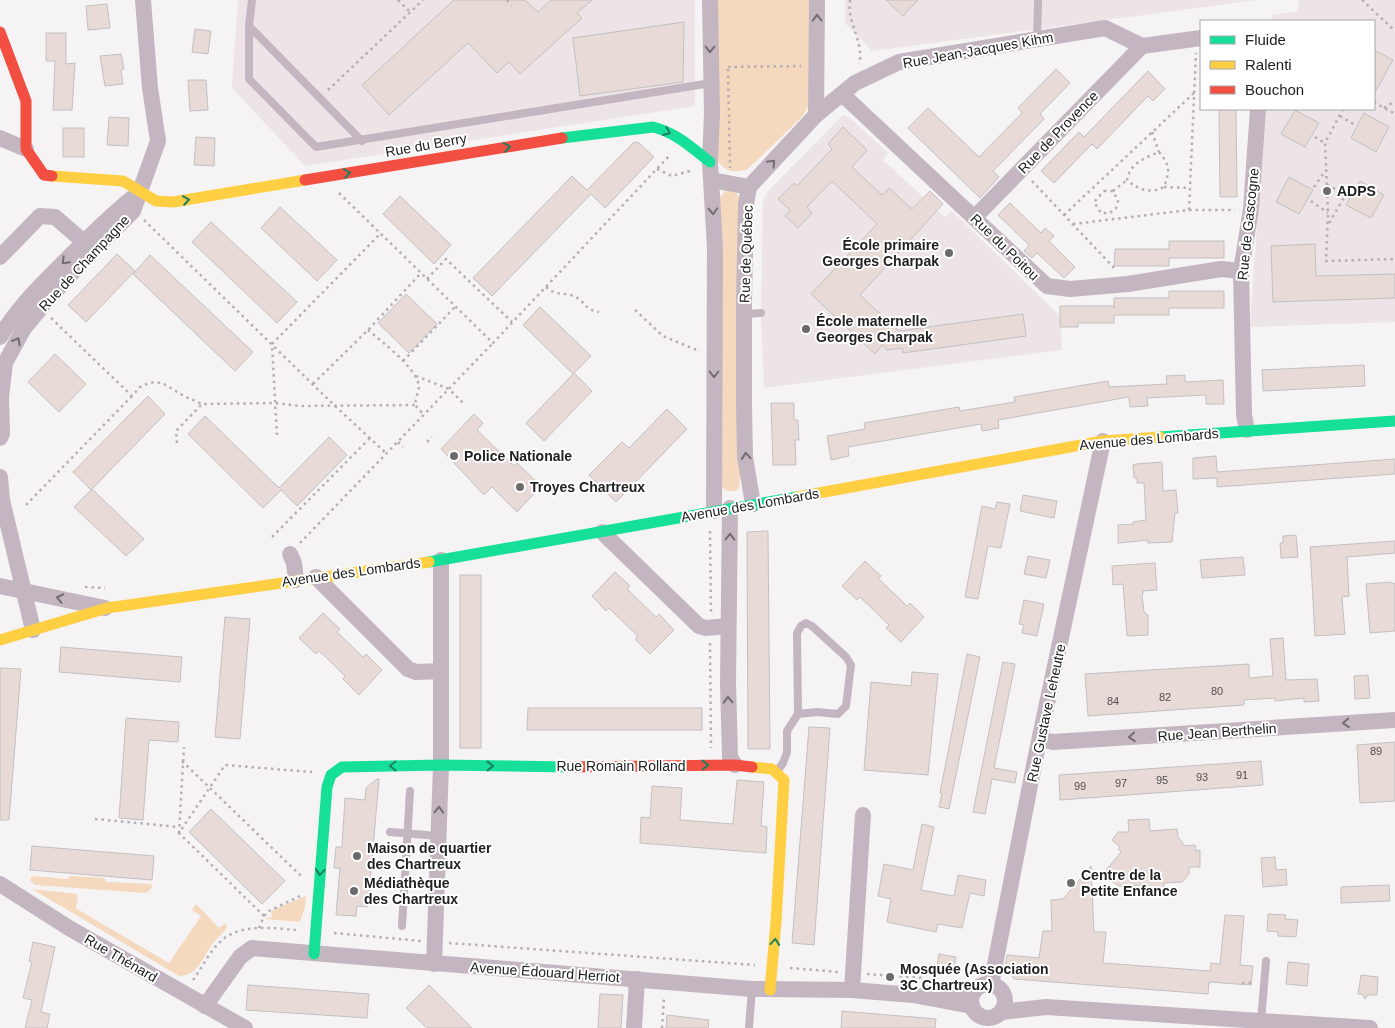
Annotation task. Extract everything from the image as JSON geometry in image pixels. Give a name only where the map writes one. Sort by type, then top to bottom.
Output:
[{"type":"street","points":[[140,192],[158,141],[150,88],[143,0]]},
{"type":"street","points":[[710,0],[710,162],[715,248],[722,509],[728,626],[730,757],[735,765]]},
{"type":"street","points":[[816,115],[817,0]]},
{"type":"street","name":"Rue Jean-Jacques Kihm","points":[[816,115],[848,89],[899,62],[1105,28],[1142,46]]},
{"type":"street","points":[[0,32],[26,101],[26,149],[0,138]]},
{"type":"street","points":[[1142,46],[1199,38]]},
{"type":"street","name":"Rue de Provence","points":[[975,218],[1142,46]]},
{"type":"street","name":"Rue du Poitou","points":[[848,89],[975,218],[1047,286],[1070,290],[1128,284],[1221,269],[1241,270]]},
{"type":"street","name":"Rue de Gascogne","points":[[1247,430],[1244,415],[1241,270],[1251,210],[1258,110]]},
{"type":"street","name":"Rue de Québec","points":[[753,504],[745,457],[744,314],[746,204],[749,187],[816,115]]},
{"type":"street","name":"Rue du Berry","points":[[26,149],[44,175],[124,181],[156,201],[173,202],[576,136],[653,127],[666,130],[676,136],[710,162]]},
{"type":"street","points":[[712,180],[749,187]]},
{"type":"street","name":"Rue de Champagne","points":[[0,337],[10,320],[35,291],[123,205],[140,192]]},
{"type":"street","name":"Rue de Champagne","points":[[0,438],[2,434],[1,397],[5,362],[24,328],[82,261],[133,211],[140,192]]},
{"type":"street","points":[[0,257],[40,216],[55,217],[84,242]]},
{"type":"street","name":"Avenue des Lombards","points":[[0,640],[107,608],[441,560],[1103,441],[1395,421]]},
{"type":"street","name":"Rue Gustave Leheutre","points":[[1001,1012],[1004,1004],[997,990],[1040,739],[1103,441]]},
{"type":"street","points":[[0,477],[1,500],[33,630]]},
{"type":"street","points":[[602,532],[699,626],[706,628],[728,626]]},
{"type":"street","points":[[290,554],[294,563],[296,580]]},
{"type":"street","points":[[434,964],[441,765],[441,560]]},
{"type":"street","points":[[316,577],[408,669],[416,672],[441,671]]},
{"type":"street","name":"Avenue des Lombards","points":[[0,586],[107,608]]},
{"type":"street","name":"Rue Jean Berthelin","points":[[1040,739],[1053,742],[1395,720]]},
{"type":"street","name":"Rue Romain Rolland","points":[[331,775],[342,768],[441,765],[735,765],[772,769],[776,773]]},
{"type":"street","points":[[770,990],[784,780],[776,773]]},
{"type":"street","points":[[314,954],[327,787],[331,775]]},
{"type":"street","points":[[852,990],[863,815]]},
{"type":"street","name":"Rue Thénard","points":[[0,884],[69,928],[245,1028]]},
{"type":"street","name":"Avenue Édouard Herriot","points":[[205,1006],[240,957],[252,948],[752,989],[852,990],[913,995],[977,1011]]},
{"type":"street","points":[[634,1028],[637,979]]},
{"type":"street","points":[[1046,1007],[982,985],[977,1011],[993,1018],[1001,1012],[1046,1007],[1370,1028]]},
{"type":"lane","points":[[252,0],[249,26],[249,79],[316,147],[711,83]]},
{"type":"lane","points":[[1037,40],[1038,0]]},
{"type":"lane","points":[[249,26],[362,141]]},
{"type":"lane","points":[[744,314],[761,313]]},
{"type":"lane","points":[[776,773],[783,763],[787,752],[787,731],[798,714],[797,633],[801,626],[806,623],[812,626],[851,665],[846,706],[838,714],[817,712],[798,714]]},
{"type":"lane","points":[[402,926],[410,792]]},
{"type":"lane","points":[[390,832],[438,836]]},
{"type":"lane","points":[[1261,1021],[1266,961]]},
{"type":"lane","points":[[749,1028],[752,989]]},
{"type":"path","points":[[398,0],[410,12]]},
{"type":"path","points":[[320,98],[423,0]]},
{"type":"path","points":[[507,0],[512,5]]},
{"type":"path","points":[[848,89],[861,57],[858,36],[850,13],[850,0]]},
{"type":"path","points":[[1362,0],[1395,31]]},
{"type":"path","points":[[1189,210],[1194,93],[1199,38]]},
{"type":"path","points":[[728,66],[817,66]]},
{"type":"path","points":[[1064,215],[1194,93]]},
{"type":"path","points":[[1384,108],[1395,100]]},
{"type":"path","points":[[1375,103],[1395,114]]},
{"type":"path","points":[[1343,110],[1325,143],[1328,213],[1326,261],[1395,258]]},
{"type":"path","points":[[1340,116],[1355,125]]},
{"type":"path","points":[[1152,132],[1159,152],[1168,162],[1169,175],[1164,187]]},
{"type":"path","points":[[1315,137],[1325,143]]},
{"type":"path","points":[[290,554],[424,416],[672,152]]},
{"type":"path","points":[[1101,221],[1101,213],[1094,202],[1104,191],[1113,192],[1127,180],[1128,172],[1135,164],[1159,152]]},
{"type":"path","points":[[657,169],[672,176],[692,171]]},
{"type":"path","points":[[1314,187],[1326,169]]},
{"type":"path","points":[[1021,170],[1128,284]]},
{"type":"path","points":[[332,176],[331,185],[493,343]]},
{"type":"path","points":[[1127,180],[1136,188],[1156,191],[1164,187],[1190,188]]},
{"type":"path","points":[[1327,185],[1346,194],[1327,226]]},
{"type":"path","points":[[1101,213],[1110,214],[1116,208],[1118,201],[1113,192]]},
{"type":"path","points":[[1310,201],[1328,213]]},
{"type":"path","points":[[1073,224],[1189,210],[1251,210]]},
{"type":"path","points":[[140,215],[386,454]]},
{"type":"path","points":[[277,435],[272,344],[381,234]]},
{"type":"path","points":[[427,279],[446,259],[512,322]]},
{"type":"path","points":[[313,384],[368,330],[421,273]]},
{"type":"path","points":[[546,287],[551,291],[575,297],[588,309],[599,312]]},
{"type":"path","points":[[403,361],[455,306]]},
{"type":"path","points":[[635,310],[663,336],[699,351],[699,341]]},
{"type":"path","points":[[47,314],[132,396]]},
{"type":"path","points":[[368,330],[403,361],[416,376],[419,387],[415,405]]},
{"type":"path","points":[[416,376],[449,389],[463,404]]},
{"type":"path","points":[[26,506],[140,388],[156,382],[164,384],[202,404],[275,403],[299,406],[415,405]]},
{"type":"path","points":[[177,443],[176,431],[202,404]]},
{"type":"path","points":[[415,405],[424,416]]},
{"type":"path","points":[[427,442],[432,437]]},
{"type":"path","points":[[272,537],[370,438]]},
{"type":"path","points":[[398,442],[402,447]]},
{"type":"path","points":[[184,747],[179,833],[264,916]]},
{"type":"path","points":[[182,761],[302,877]]},
{"type":"path","points":[[179,833],[225,765],[331,775]]},
{"type":"path","points":[[95,819],[179,827]]},
{"type":"path","points":[[259,928],[264,916],[269,911],[301,896]]},
{"type":"path","points":[[183,993],[220,942],[232,933],[259,928],[772,968],[929,978]]},
{"type":"shaded area","points":[[238,0],[695,0],[695,106],[305,166],[232,88]]},
{"type":"shaded area","points":[[716,0],[810,0],[810,95],[808,107],[802,117],[748,169],[738,171],[730,171],[723,167],[716,159]]},
{"type":"shaded area","points":[[845,0],[1257,0],[872,51],[845,23]]},
{"type":"shaded area","name":"ADPS","points":[[1299,0],[1395,0],[1395,322],[1250,327],[1265,110],[1375,110],[1375,20],[1272,20],[1272,15],[1298,11]]},
{"type":"shaded area","points":[[843,115],[850,118],[888,153],[883,160],[945,217],[952,211],[1060,316],[1062,350],[764,388],[761,313],[763,200],[769,190]]},
{"type":"shaded area","points":[[727,189],[736,191],[741,201],[740,479],[739,487],[736,491],[725,490],[720,484],[719,198]]},
{"type":"shaded area","points":[[32,876],[68,879],[70,876],[105,878],[105,881],[108,882],[151,884],[152,887],[145,893],[35,885],[30,880]]},
{"type":"shaded area","points":[[32,889],[77,894],[77,909],[169,963],[201,916],[192,910],[196,904],[219,928],[226,923],[227,927],[195,970],[179,976]]},
{"type":"shaded area","points":[[306,896],[300,922],[266,919],[267,917],[272,917],[271,912],[273,910]]},
{"type":"building","points":[[454,0],[525,0],[538,12],[551,0],[592,0],[577,13],[582,18],[520,74],[509,62],[497,73],[468,43],[389,115],[362,85]]},
{"type":"building","points":[[886,0],[918,0],[903,16]]},
{"type":"building","points":[[107,4],[110,28],[88,30],[86,6]]},
{"type":"building","points":[[684,22],[683,82],[580,96],[573,38]]},
{"type":"building","points":[[195,29],[211,31],[208,54],[192,52]]},
{"type":"building","points":[[46,33],[66,33],[66,64],[75,63],[72,110],[53,110],[55,61],[46,61]]},
{"type":"building","points":[[1375,51],[1393,60],[1375,92]]},
{"type":"building","points":[[121,54],[124,69],[121,70],[123,84],[105,86],[100,56]]},
{"type":"building","points":[[1056,69],[1070,83],[1040,114],[1044,119],[993,171],[999,177],[980,198],[908,128],[928,108],[979,157],[1022,113],[1018,108]]},
{"type":"building","points":[[1148,71],[1165,89],[1153,101],[1148,96],[1097,149],[1092,144],[1054,183],[1041,171],[1079,132],[1084,137]]},
{"type":"building","points":[[188,80],[206,80],[208,110],[190,111]]},
{"type":"building","points":[[1219,110],[1236,110],[1237,197],[1220,197]]},
{"type":"building","points":[[1295,110],[1319,123],[1305,147],[1281,134]]},
{"type":"building","points":[[1364,113],[1389,127],[1376,152],[1351,138]]},
{"type":"building","points":[[109,117],[129,118],[128,146],[107,145]]},
{"type":"building","points":[[843,127],[867,150],[852,167],[882,195],[889,188],[912,209],[930,191],[943,204],[860,295],[899,331],[1023,314],[1026,336],[903,353],[902,348],[887,350],[882,345],[875,354],[811,294],[877,224],[832,181],[807,207],[812,213],[798,228],[785,216],[790,210],[778,199],[794,183],[797,186],[832,149],[828,144]]},
{"type":"building","points":[[63,128],[84,128],[84,157],[63,157]]},
{"type":"building","points":[[196,137],[215,138],[214,166],[194,165]]},
{"type":"building","points":[[638,142],[654,157],[605,208],[591,194],[492,296],[473,278],[572,176],[587,190],[633,143]]},
{"type":"building","points":[[1289,177],[1313,190],[1299,214],[1276,202]]},
{"type":"building","points":[[1360,181],[1384,195],[1371,218],[1346,205]]},
{"type":"building","points":[[400,196],[451,245],[434,264],[383,214]]},
{"type":"building","points":[[1010,203],[1041,233],[1045,228],[1054,236],[1049,241],[1075,267],[1064,278],[1037,253],[1032,258],[1024,251],[1029,245],[998,215]]},
{"type":"building","points":[[280,207],[337,260],[317,281],[261,228]]},
{"type":"building","points":[[211,222],[297,302],[277,323],[192,242]]},
{"type":"building","points":[[1169,241],[1224,241],[1224,258],[1169,258],[1169,266],[1114,266],[1115,249],[1169,249]]},
{"type":"building","points":[[1315,244],[1316,276],[1395,274],[1395,298],[1273,302],[1271,246]]},
{"type":"building","points":[[117,254],[135,271],[86,322],[68,305]]},
{"type":"building","points":[[150,255],[253,352],[235,371],[133,274]]},
{"type":"building","points":[[1169,291],[1224,291],[1224,308],[1169,308],[1169,315],[1114,315],[1114,323],[1078,323],[1078,327],[1060,327],[1060,306],[1114,306],[1114,298],[1169,298]]},
{"type":"building","points":[[406,294],[437,324],[409,353],[378,323]]},
{"type":"building","points":[[540,307],[591,356],[574,373],[592,391],[544,441],[526,423],[573,374],[523,325]]},
{"type":"building","points":[[55,354],[86,384],[59,412],[28,382]]},
{"type":"building","points":[[1364,365],[1365,386],[1263,391],[1262,370]]},
{"type":"building","points":[[1185,375],[1185,382],[1223,380],[1224,404],[1206,404],[1206,395],[1147,398],[1148,406],[1130,407],[1129,397],[998,420],[999,428],[982,431],[981,424],[848,447],[849,456],[831,460],[827,436],[865,429],[864,423],[959,407],[960,411],[1015,402],[1014,397],[1108,381],[1109,387],[1167,384],[1166,376]]},
{"type":"building","points":[[148,396],[165,414],[92,489],[144,539],[126,556],[74,507],[91,490],[73,472]]},
{"type":"building","points":[[771,403],[794,403],[794,420],[798,420],[799,440],[795,440],[796,465],[773,465]]},
{"type":"building","points":[[667,409],[687,429],[616,502],[589,475],[622,442],[629,448]]},
{"type":"building","points":[[474,414],[483,423],[477,430],[514,466],[517,463],[541,486],[517,512],[492,487],[484,495],[441,449]]},
{"type":"building","points":[[205,416],[279,488],[329,437],[347,455],[297,506],[281,490],[263,508],[188,434]]},
{"type":"building","points":[[1216,456],[1217,472],[1395,459],[1395,474],[1217,487],[1217,478],[1193,479],[1193,458]]},
{"type":"building","points":[[1162,462],[1163,491],[1176,490],[1178,513],[1175,513],[1172,542],[1148,543],[1148,540],[1118,543],[1118,525],[1133,524],[1133,522],[1146,520],[1144,483],[1137,483],[1137,478],[1134,478],[1133,465]]},
{"type":"building","points":[[1023,495],[1057,501],[1054,518],[1020,511]]},
{"type":"building","points":[[997,502],[1010,504],[1001,548],[988,546],[978,599],[965,597],[982,506],[995,509]]},
{"type":"building","points":[[768,531],[770,749],[748,749],[747,532]]},
{"type":"building","points":[[1296,535],[1298,557],[1281,558],[1280,543],[1283,543],[1283,536]]},
{"type":"building","points":[[1395,541],[1395,553],[1347,557],[1349,596],[1342,597],[1345,634],[1315,636],[1310,547]]},
{"type":"building","points":[[1028,556],[1050,560],[1046,578],[1024,574]]},
{"type":"building","points":[[1243,557],[1245,575],[1202,578],[1200,560]]},
{"type":"building","points":[[865,561],[881,576],[878,578],[907,606],[910,603],[924,617],[901,642],[886,628],[889,625],[860,597],[857,600],[842,586]]},
{"type":"building","points":[[1155,563],[1157,590],[1143,591],[1142,595],[1144,612],[1148,615],[1148,635],[1127,636],[1123,584],[1113,585],[1112,566]]},
{"type":"building","points":[[615,572],[630,586],[627,589],[656,617],[659,614],[674,630],[650,654],[635,639],[638,636],[609,608],[606,611],[592,596]]},
{"type":"building","points":[[460,575],[481,575],[481,748],[460,748]]},
{"type":"building","points":[[1391,582],[1391,584],[1395,583],[1395,631],[1370,633],[1366,584]]},
{"type":"building","points":[[1024,600],[1044,604],[1037,636],[1022,633],[1024,625],[1019,624]]},
{"type":"building","points":[[323,613],[340,629],[337,632],[363,657],[366,654],[382,670],[359,695],[343,679],[345,676],[332,663],[319,651],[316,654],[299,638]]},
{"type":"building","points":[[225,617],[250,619],[240,739],[215,737]]},
{"type":"building","points":[[1283,638],[1286,680],[1317,679],[1319,701],[1304,702],[1304,698],[1275,701],[1275,698],[1244,700],[1244,705],[1088,716],[1085,674],[1249,664],[1249,678],[1273,676],[1270,639]]},
{"type":"building","points":[[61,647],[182,657],[180,682],[59,672]]},
{"type":"building","points":[[967,654],[980,657],[949,809],[939,807],[942,793],[940,793]]},
{"type":"building","points":[[1003,662],[1015,664],[994,768],[1017,772],[1015,783],[992,779],[985,814],[973,812]]},
{"type":"building","points":[[0,668],[21,669],[9,820],[0,820]]},
{"type":"building","points":[[912,672],[938,674],[928,775],[864,770],[871,682],[911,686]]},
{"type":"building","points":[[1368,675],[1370,698],[1355,699],[1354,676]]},
{"type":"building","points":[[528,708],[702,708],[702,730],[527,730]]},
{"type":"building","points":[[126,718],[179,722],[178,742],[149,740],[143,820],[119,818]]},
{"type":"building","points":[[809,727],[830,728],[814,945],[792,943]]},
{"type":"building","points":[[1395,742],[1395,801],[1360,803],[1357,745]]},
{"type":"building","points":[[1261,761],[1263,785],[1060,800],[1059,775]]},
{"type":"building","name":"Maison de quartier des Chartreux","points":[[379,779],[368,907],[357,906],[356,916],[336,915],[340,868],[334,868],[336,847],[342,847],[345,798],[365,800],[366,788]]},
{"type":"building","points":[[737,780],[764,782],[761,826],[767,827],[766,853],[640,843],[641,817],[650,818],[652,786],[682,788],[680,820],[733,824]]},
{"type":"building","points":[[211,809],[285,881],[262,904],[189,832]]},
{"type":"building","points":[[1149,819],[1150,831],[1177,829],[1178,837],[1185,846],[1195,845],[1196,851],[1200,850],[1200,867],[1189,867],[1189,874],[1182,882],[1164,883],[1164,892],[1144,893],[1143,885],[1119,886],[1102,875],[1121,852],[1118,849],[1120,847],[1112,840],[1118,832],[1129,832],[1128,820]]},
{"type":"building","points":[[922,824],[934,827],[921,890],[954,896],[958,875],[986,880],[984,896],[970,893],[962,928],[938,924],[936,932],[887,922],[891,899],[878,896],[884,864],[913,870]]},
{"type":"building","points":[[32,846],[154,856],[152,880],[30,870]]},
{"type":"building","points":[[1275,857],[1276,870],[1286,869],[1287,885],[1263,887],[1261,858]]},
{"type":"building","points":[[1091,866],[1094,932],[1106,932],[1103,963],[1210,971],[1211,963],[1220,964],[1225,915],[1244,916],[1240,965],[1253,966],[1251,985],[1209,982],[1208,994],[1014,979],[1005,967],[1007,955],[1039,958],[1043,931],[1052,931],[1051,900],[1063,899]]},
{"type":"building","points":[[1389,885],[1390,901],[1341,903],[1341,887]]},
{"type":"building","points":[[1268,914],[1286,915],[1285,919],[1298,920],[1296,937],[1278,936],[1278,932],[1267,931]]},
{"type":"building","points":[[33,942],[55,947],[41,1012],[50,1014],[47,1028],[25,1028],[32,1000],[23,998],[32,962],[29,961]]},
{"type":"building","points":[[939,954],[956,957],[953,974],[936,972]]},
{"type":"building","points":[[1288,962],[1309,964],[1307,986],[1286,984]]},
{"type":"building","points":[[1361,975],[1378,977],[1377,995],[1368,995],[1365,999],[1362,994],[1358,994]]},
{"type":"building","points":[[248,985],[369,994],[367,1018],[246,1010]]},
{"type":"building","points":[[429,985],[472,1028],[427,1028],[406,1008]]},
{"type":"building","points":[[600,994],[623,995],[621,1028],[598,1028]]},
{"type":"building","points":[[842,1011],[936,1019],[935,1028],[841,1028]]},
{"type":"building","points":[[667,1015],[709,1020],[708,1028],[666,1028]]},
{"type":"traffic: fast","points":[[562,138],[653,127],[676,137],[710,162]]},
{"type":"traffic: fast","points":[[1160,437],[1395,421]]},
{"type":"traffic: fast","points":[[429,562],[797,497]]},
{"type":"traffic: fast","points":[[314,954],[327,787],[331,775],[342,767],[441,765],[567,767]]},
{"type":"traffic: slow","points":[[52,176],[123,181],[156,201],[173,202],[305,180]]},
{"type":"traffic: slow","points":[[797,497],[1103,441],[1160,437]]},
{"type":"traffic: slow","points":[[0,640],[107,608],[429,562]]},
{"type":"traffic: slow","points":[[752,767],[772,769],[784,780],[770,990]]},
{"type":"traffic: jam","points":[[0,32],[26,101],[26,149],[44,175],[52,176]]},
{"type":"traffic: jam","points":[[305,180],[562,138]]},
{"type":"traffic: jam","points":[[567,767],[735,765],[752,767]]},
{"type":"place","name":"ADPS","points":[[1327,191]]},
{"type":"place","name":"École primaire Georges Charpak","points":[[949,253]]},
{"type":"place","name":"École maternelle Georges Charpak","points":[[806,329]]},
{"type":"place","name":"Police Nationale","points":[[454,456]]},
{"type":"place","name":"Troyes Chartreux","points":[[520,487]]},
{"type":"place","name":"Maison de quartier des Chartreux","points":[[357,856]]},
{"type":"place","name":"Centre de la Petite Enfance","points":[[1071,883]]},
{"type":"place","name":"Médiathèque des Chartreux","points":[[354,891]]},
{"type":"place","name":"Mosquée (Association 3C Chartreux)","points":[[890,977]]}]
